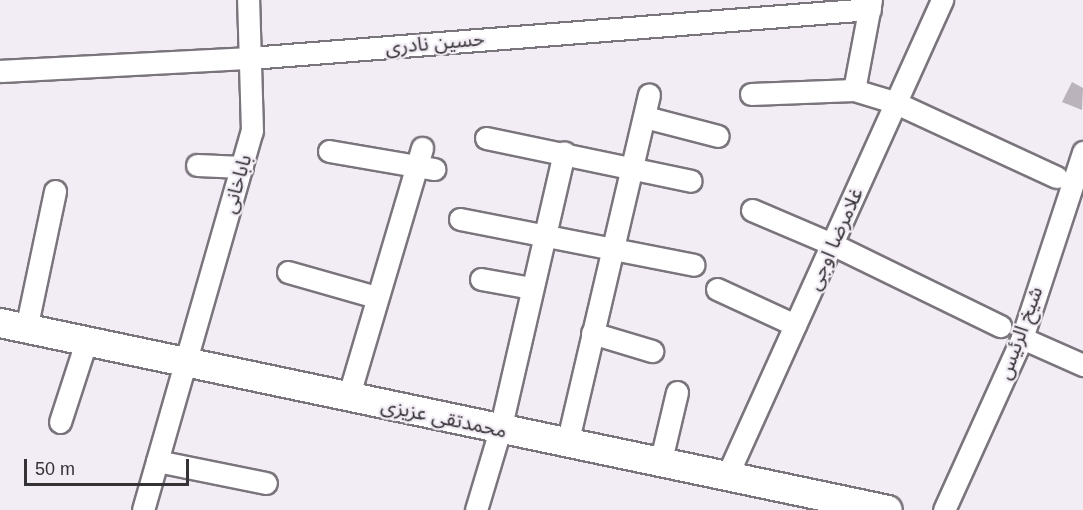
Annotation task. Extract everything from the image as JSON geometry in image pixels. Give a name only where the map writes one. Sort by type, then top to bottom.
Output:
[{"type":"main road","name":"محمدتقی عزیزی","points":[[13,326],[726,478],[796,501],[888,510]]},
{"type":"street","name":"باباخانی","points":[[143,510],[252,130],[248,0]]},
{"type":"street","name":"غلامرضا اوجی","points":[[726,478],[834,245],[894,102],[942,0]]},
{"type":"street","name":"حسین نادری","points":[[0,71],[250,58],[870,4]]},
{"type":"street","points":[[854,90],[870,4]]},
{"type":"street","points":[[751,94],[854,90],[894,102],[1069,182]]},
{"type":"street","points":[[567,444],[649,95]]},
{"type":"street","points":[[645,117],[718,136]]},
{"type":"street","points":[[486,138],[564,152],[691,181]]},
{"type":"street","points":[[329,151],[423,161],[375,297],[348,398]]},
{"type":"street","points":[[481,509],[564,152]]},
{"type":"street","name":"شیخ الرئیس","points":[[944,510],[1022,338],[1069,182],[1083,152]]},
{"type":"street","points":[[197,165],[242,167]]},
{"type":"street","points":[[13,326],[55,191]]},
{"type":"street","points":[[752,210],[834,245],[1000,326]]},
{"type":"street","points":[[460,219],[694,265]]},
{"type":"street","points":[[288,273],[375,297]]},
{"type":"street","points":[[481,279],[531,288]]},
{"type":"street","points":[[717,289],[795,325]]},
{"type":"street","points":[[592,333],[652,351]]},
{"type":"street","points":[[1022,338],[1083,365]]},
{"type":"street","points":[[60,422],[86,342]]},
{"type":"street","points":[[660,464],[677,392]]},
{"type":"street","points":[[157,461],[266,483]]},
{"type":"building","points":[[1072,82],[1083,88],[1082,110],[1062,102]]}]
